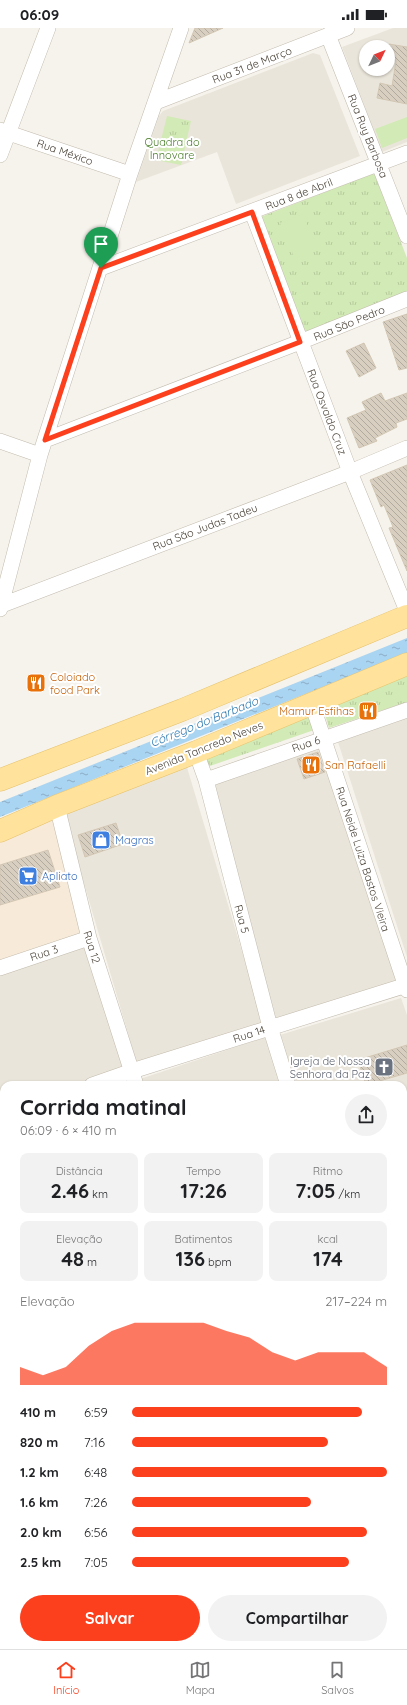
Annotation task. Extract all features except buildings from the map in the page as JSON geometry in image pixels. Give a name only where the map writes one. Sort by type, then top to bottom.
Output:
[{"type":"main road","points":[[0,780],[182,710],[407,616]]},
{"type":"main road","name":"Avenida Tancredo Neves","points":[[0,831],[57,806],[196,752],[407,664]]},
{"type":"street","points":[[0,155],[4,131],[48,28]]},
{"type":"street","points":[[1,607],[40,455],[130,174],[181,28]]},
{"type":"street","name":"Rua 31 de Março","points":[[156,102],[347,28]]},
{"type":"street","name":"Rua Ruy Barbosa","points":[[328,36],[407,236]]},
{"type":"street","name":"Rua México","points":[[4,131],[130,174]]},
{"type":"street","name":"Rua 8 de Abril","points":[[101,268],[407,153]]},
{"type":"street","name":"Rua Osvaldo Cruz","points":[[252,212],[350,472],[407,611]]},
{"type":"street","name":"Rua São Pedro","points":[[45,440],[300,342],[407,299]]},
{"type":"street","points":[[0,441],[40,455]]},
{"type":"street","name":"Rua São Judas Tadeu","points":[[1,607],[350,472],[407,448]]},
{"type":"street","name":"Rua Neide Luiza Bastos Vieira","points":[[312,704],[406,987]]},
{"type":"street","name":"Rua 6","points":[[206,780],[407,710]]},
{"type":"street","name":"Rua 5","points":[[196,752],[206,780],[270,1027],[287,1081]]},
{"type":"street","name":"Rua 12","points":[[57,806],[89,938],[134,1078]]},
{"type":"street","name":"Rua 3","points":[[0,968],[89,938]]},
{"type":"street","name":"Rua 14","points":[[116,1081],[134,1078],[270,1027],[406,987]]},
{"type":"shaded area","points":[[393,28],[407,28],[407,142],[382,152],[342,47],[359,41],[359,76],[395,76],[395,40],[361,40]]},
{"type":"shaded area","points":[[313,53],[320,55],[360,156],[236,204],[217,152],[136,182],[159,116],[163,111]]},
{"type":"shaded area","points":[[407,717],[407,957],[338,742]]},
{"type":"shaded area","points":[[319,746],[397,983],[276,1019],[211,782]]},
{"type":"shaded area","points":[[186,764],[264,1025],[137,1064],[63,812]]},
{"type":"shaded area","points":[[51,816],[83,935],[0,962],[0,838]]},
{"type":"shaded area","points":[[86,945],[124,1069],[90,1081],[0,1081],[0,974]]},
{"type":"shaded area","points":[[401,998],[407,1015],[407,1081],[295,1081],[280,1035]]},
{"type":"shaded area","points":[[269,1036],[284,1081],[141,1081],[140,1079]]},
{"type":"green space","name":"Quadra do Innovare","points":[[167,116],[191,121],[181,165],[156,160]]},
{"type":"green space","points":[[407,117],[407,138],[382,148],[375,129]]},
{"type":"green space","points":[[374,173],[407,258],[407,297],[305,336],[258,218]]},
{"type":"green space","points":[[303,214],[317,250],[295,259],[280,223]]},
{"type":"green space","points":[[407,676],[407,702],[329,728],[323,708]]},
{"type":"green space","points":[[310,708],[317,729],[207,767],[203,754]]},
{"type":"water","name":"Córrego do Barbado","points":[[407,638],[407,653],[0,817],[0,802]]},
{"type":"place","name":"Coloiado food Park","points":[[36,683]]},
{"type":"place","name":"Mamur Esfihas","points":[[368,711]]},
{"type":"place","name":"San Rafaelli","points":[[311,765]]},
{"type":"place","name":"Magras","points":[[101,840]]},
{"type":"place","name":"Apliato","points":[[28,876]]},
{"type":"place","name":"Igreja de Nossa Senhora da Paz","points":[[384,1067]]},
{"type":"route","points":[[252,212],[300,342],[45,440],[101,268],[252,212]]}]
